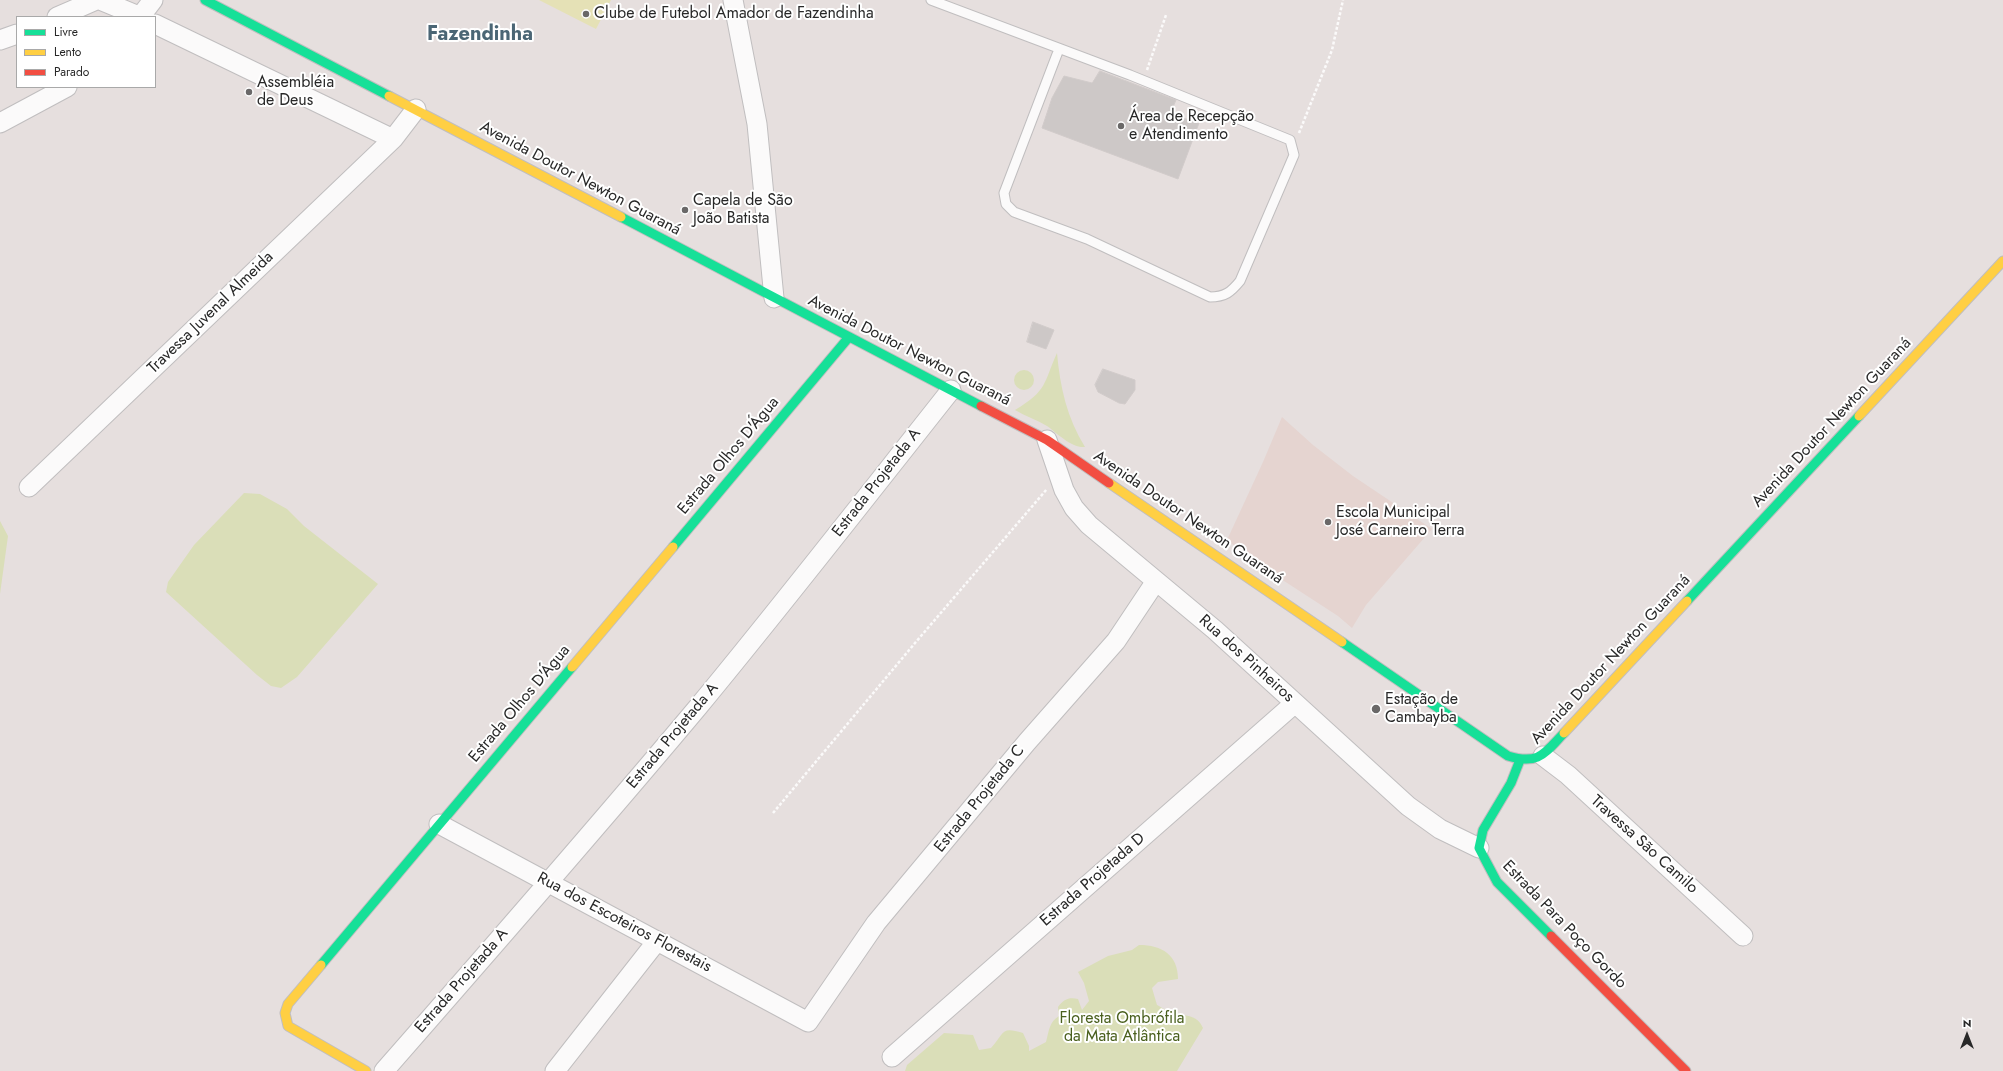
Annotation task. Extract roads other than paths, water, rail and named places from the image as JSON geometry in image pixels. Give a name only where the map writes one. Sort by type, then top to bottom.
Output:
[{"type":"main road","name":"Avenida Doutor Newton Guaraná","points":[[206,0],[1047,440],[1508,756],[1520,760],[1533,760],[1543,756],[2003,261]]},
{"type":"main road","name":"Estrada Olhos D'Água","points":[[366,1071],[288,1026],[285,1013],[288,1004],[849,337]]},
{"type":"main road","points":[[1479,848],[1483,830],[1511,783],[1520,760]]},
{"type":"main road","name":"Estrada Para Poço Gordo","points":[[1479,848],[1485,862],[1497,882],[1686,1071]]},
{"type":"street","points":[[59,16],[96,0]]},
{"type":"street","points":[[100,0],[139,16]]},
{"type":"street","points":[[142,16],[153,0]]},
{"type":"street","points":[[733,0],[757,124],[774,298]]},
{"type":"street","points":[[156,24],[393,139]]},
{"type":"street","points":[[0,40],[16,34]]},
{"type":"street","points":[[0,123],[66,88]]},
{"type":"street","name":"Travessa Juvenal Almeida","points":[[30,487],[393,139],[416,109]]},
{"type":"street","name":"Estrada Projetada A","points":[[384,1071],[549,883],[699,705],[951,390]]},
{"type":"street","name":"Rua dos Pinheiros","points":[[1047,440],[1064,490],[1074,508],[1089,525],[1214,630],[1408,806],[1440,829],[1479,848]]},
{"type":"street","name":"Estrada Projetada C","points":[[808,1022],[876,923],[1027,742],[1116,641],[1156,581]]},
{"type":"street","name":"Estrada Projetada D","points":[[892,1057],[1295,703]]},
{"type":"street","name":"Travessa São Camilo","points":[[1543,756],[1568,775],[1743,936]]},
{"type":"street","name":"Rua dos Escoteiros Florestais","points":[[439,824],[808,1022]]},
{"type":"street","points":[[555,1071],[657,941]]},
{"type":"lane","points":[[932,0],[1143,81],[1290,140],[1294,154],[1240,281],[1232,291],[1222,297],[1210,297],[1087,239],[1014,212],[1006,204],[1004,193],[1059,49]]},
{"type":"place","name":"Clube de Futebol Amador de Fazendinha","points":[[586,14]]},
{"type":"place","name":"Assembléia de Deus","points":[[249,92]]},
{"type":"place","name":"Área de Recepção e Atendimento","points":[[1121,126]]},
{"type":"place","name":"Capela de São João Batista","points":[[685,210]]},
{"type":"place","name":"Escola Municipal José Carneiro Terra","points":[[1328,522]]},
{"type":"place","name":"Estação de Cambayba","points":[[1376,709]]},
{"type":"district","name":"Fazendinha","points":[[480,35]]},
{"type":"park label","name":"Floresta Ombrófila da Mata Atlântica","points":[[1122,1028]]}]
